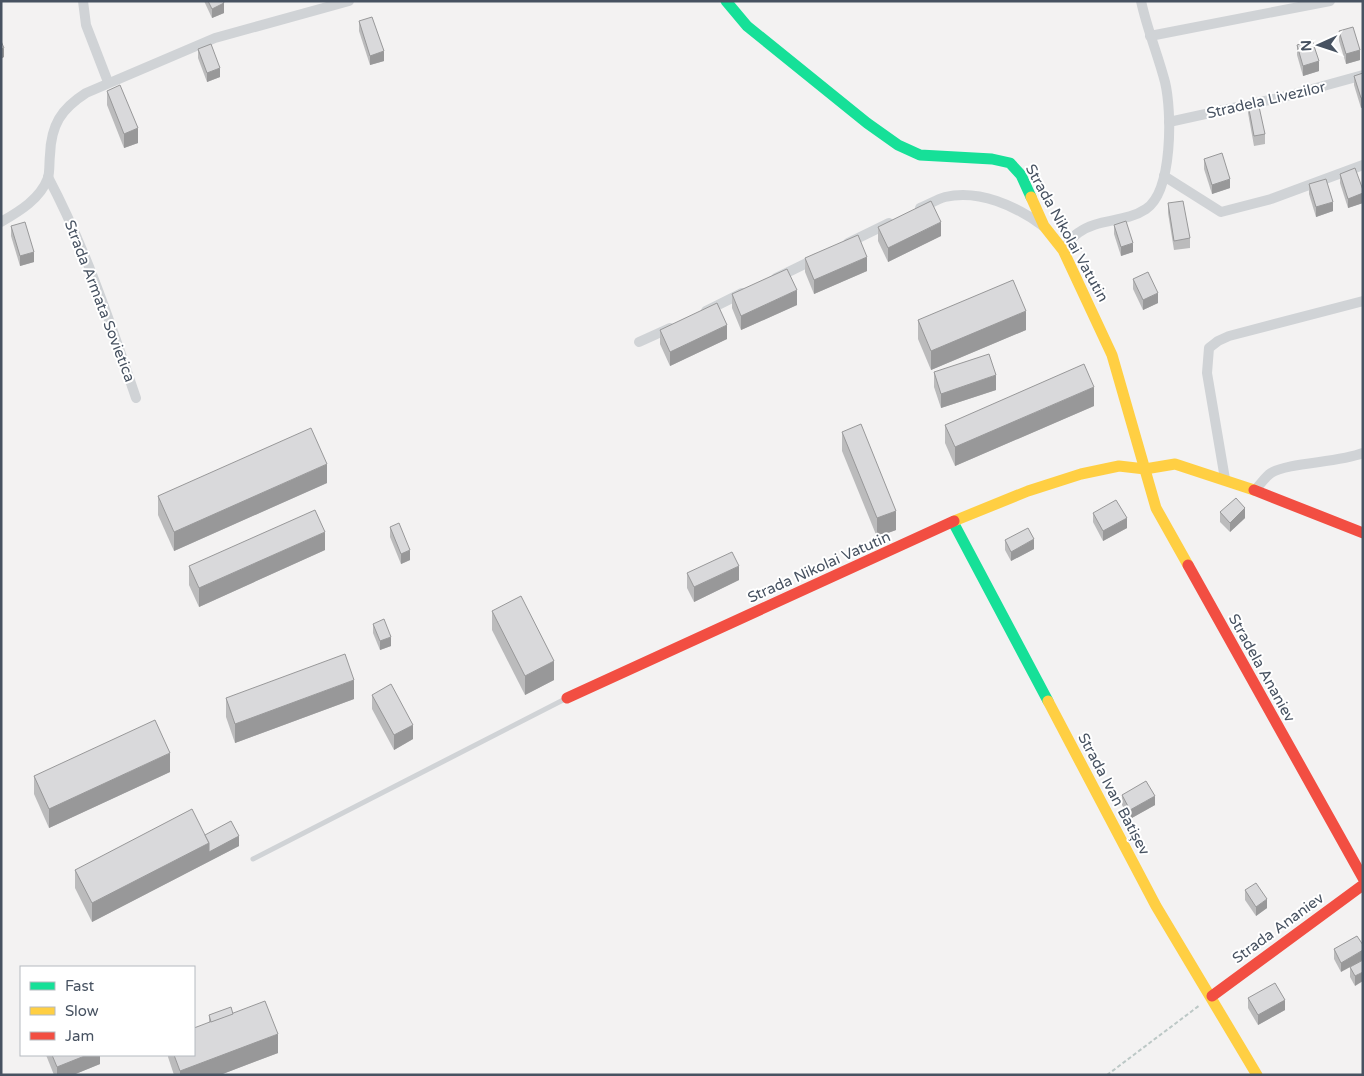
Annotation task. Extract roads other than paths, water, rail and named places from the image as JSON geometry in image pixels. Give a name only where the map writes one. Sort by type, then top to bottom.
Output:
[{"type":"street","points":[[83,1],[86,25],[108,82]]},
{"type":"street","points":[[1,222],[28,206],[48,177],[52,131],[69,104],[108,82],[215,38],[349,1]]},
{"type":"street","name":"Strada Nikolai Vatutin","points":[[726,1],[747,26],[867,123],[898,145],[920,155],[992,159],[1010,163],[1021,175],[1044,226],[1063,250],[1112,355],[1146,469]]},
{"type":"street","points":[[1063,250],[1076,234],[1092,224],[1132,216],[1153,203],[1160,192],[1164,176],[1169,122],[1165,82],[1141,1]]},
{"type":"street","points":[[1150,36],[1330,1]]},
{"type":"street","name":"Stradela Livezilor","points":[[1169,122],[1287,96],[1363,75]]},
{"type":"street","points":[[1164,176],[1221,212],[1271,199],[1363,165]]},
{"type":"street","name":"Strada Armata Sovietica","points":[[48,177],[73,225],[90,266],[136,398]]},
{"type":"street","points":[[842,246],[944,197],[977,196],[1024,211],[1044,226]]},
{"type":"street","points":[[639,342],[825,254]]},
{"type":"street","points":[[1226,479],[1207,373],[1209,348],[1229,336],[1363,301]]},
{"type":"street","points":[[1255,490],[1271,474],[1282,469],[1327,462],[1363,453]]},
{"type":"street","name":"Strada Nikolai Vatutin","points":[[567,698],[953,522],[1028,491],[1082,474],[1119,466],[1146,469],[1175,464],[1226,479],[1363,533]]},
{"type":"street","name":"Stradela Ananiev","points":[[1146,469],[1156,508],[1363,878]]},
{"type":"street","name":"Strada Ivan Batișev","points":[[953,522],[1156,906],[1212,996],[1257,1075]]},
{"type":"street","name":"Strada Ananiev","points":[[1212,996],[1363,885]]},
{"type":"lane","points":[[253,859],[567,698]]}]
